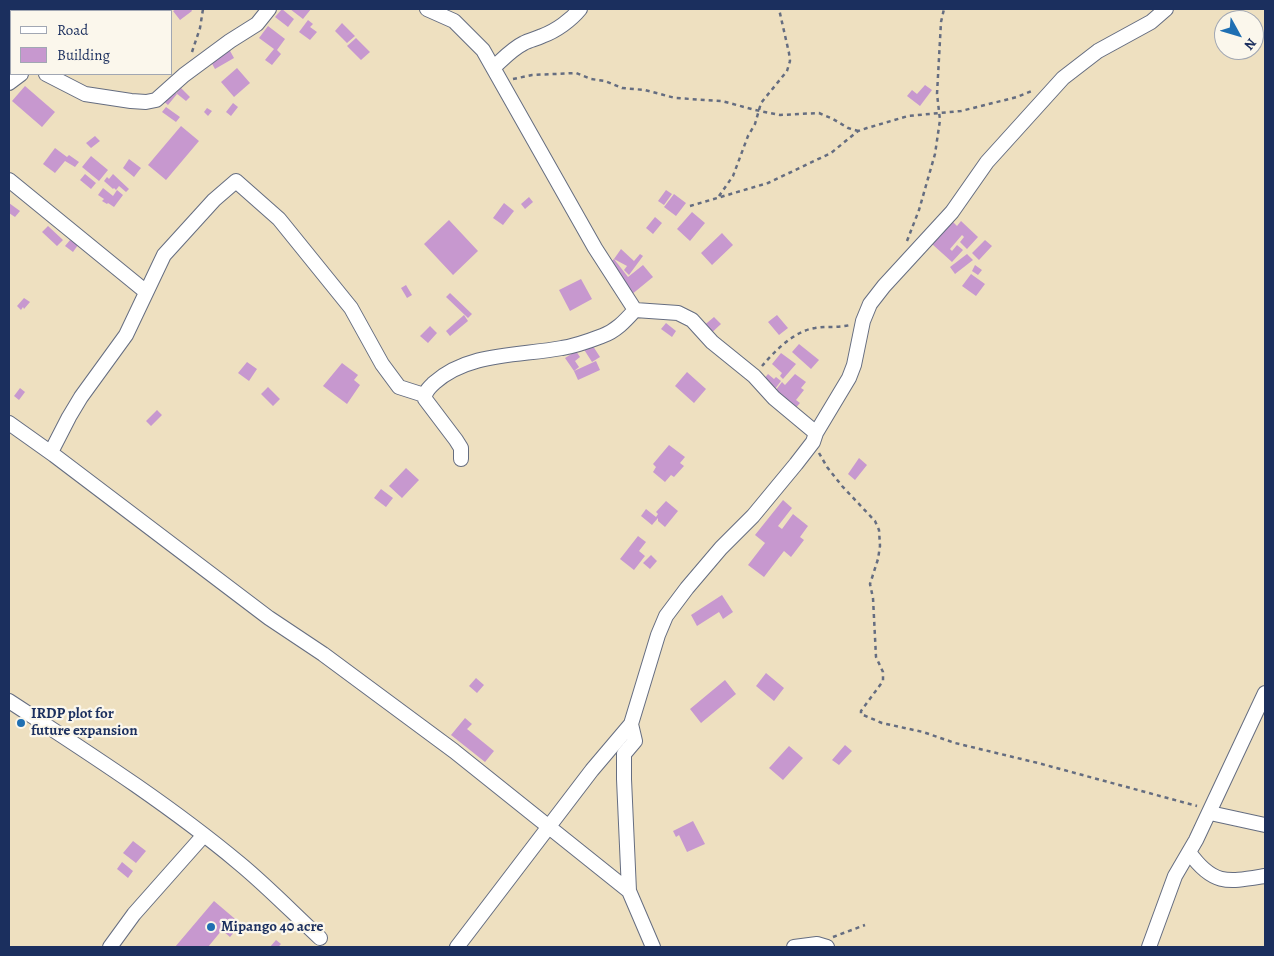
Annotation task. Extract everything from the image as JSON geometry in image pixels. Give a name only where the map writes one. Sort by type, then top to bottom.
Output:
[{"type":"street","points":[[48,75],[85,94],[146,102],[156,100],[184,75],[230,41],[257,24],[269,9]]},
{"type":"street","points":[[427,9],[454,21],[483,50],[595,248],[635,310]]},
{"type":"street","points":[[497,73],[510,51],[524,42],[554,30],[580,9]]},
{"type":"street","points":[[456,947],[592,770],[631,724],[658,635],[666,616],[721,548],[753,516],[796,464],[814,437],[849,378],[854,365],[863,321],[870,304],[884,286],[952,212],[987,162],[1063,78],[1098,52],[1150,22],[1166,9]]},
{"type":"street","points":[[9,84],[20,75]]},
{"type":"street","points":[[9,180],[146,292]]},
{"type":"street","points":[[51,452],[81,397],[126,335],[164,255],[214,200],[236,181],[279,219],[351,308],[382,364],[399,387],[424,395]]},
{"type":"street","points":[[635,310],[678,313],[692,320],[712,342],[754,376],[814,437]]},
{"type":"street","points":[[424,395],[436,381],[455,368],[511,354],[562,348],[604,336],[618,328],[635,310]]},
{"type":"street","points":[[424,395],[425,399],[462,448],[461,459]]},
{"type":"street","points":[[9,423],[51,452],[269,618],[323,654],[454,751],[628,891]]},
{"type":"street","points":[[1149,947],[1174,876],[1210,811],[1265,693]]},
{"type":"street","points":[[9,702],[119,772],[204,835],[240,863],[320,938]]},
{"type":"street","points":[[631,724],[636,741],[624,754],[628,891],[653,947]]},
{"type":"street","points":[[1210,811],[1265,825]]},
{"type":"street","points":[[110,947],[134,914],[204,835]]},
{"type":"street","points":[[1189,852],[1196,862],[1209,874],[1222,880],[1234,881],[1265,876]]},
{"type":"street","points":[[794,947],[822,946]]},
{"type":"path","points":[[184,75],[200,28],[203,9]]},
{"type":"path","points":[[719,196],[733,176],[765,97],[787,71],[790,61],[779,9]]},
{"type":"path","points":[[903,249],[920,210],[935,154],[940,120],[937,94],[938,65],[941,22],[944,9]]},
{"type":"path","points":[[497,73],[514,79],[532,75],[576,73],[622,88],[645,90],[675,98],[722,101],[780,115],[819,113],[858,131]]},
{"type":"path","points":[[690,206],[768,183],[802,168],[831,153],[858,131],[908,116],[961,110],[991,104],[1017,97],[1036,89]]},
{"type":"path","points":[[754,376],[766,360],[783,345],[807,330],[821,327],[839,328],[849,325],[866,315]]},
{"type":"path","points":[[814,437],[827,466],[842,486],[876,521],[879,530],[880,546],[878,559],[870,584],[873,598],[876,657],[883,672],[883,681],[861,711],[862,714],[882,723],[923,732],[955,743],[1038,762],[1210,811]]},
{"type":"path","points":[[822,946],[864,924]]},
{"type":"building","points":[[176,9],[191,9],[192,11],[180,20],[173,11]]},
{"type":"building","points":[[282,9],[294,19],[288,27],[275,17]]},
{"type":"building","points":[[290,9],[311,9],[303,19]]},
{"type":"building","points":[[308,20],[313,24],[310,27],[317,32],[310,40],[299,32]]},
{"type":"building","points":[[342,23],[355,36],[347,43],[335,31]]},
{"type":"building","points":[[268,26],[285,39],[277,50],[281,54],[272,65],[265,60],[274,49],[259,38]]},
{"type":"building","points":[[356,38],[370,52],[361,60],[347,46]]},
{"type":"building","points":[[229,49],[234,58],[215,69],[210,60]]},
{"type":"building","points":[[237,68],[250,83],[234,97],[221,82]]},
{"type":"building","points":[[925,85],[932,90],[920,106],[907,96],[912,90],[917,94]]},
{"type":"building","points":[[25,86],[55,112],[42,127],[12,101]]},
{"type":"building","points":[[181,88],[190,97],[186,101],[176,93]]},
{"type":"building","points":[[169,89],[177,94],[168,105],[161,99]]},
{"type":"building","points":[[233,103],[238,107],[231,116],[226,112]]},
{"type":"building","points":[[166,107],[180,117],[176,122],[162,112]]},
{"type":"building","points":[[207,108],[212,111],[208,116],[204,112]]},
{"type":"building","points":[[181,126],[199,141],[166,180],[148,165]]},
{"type":"building","points":[[95,136],[100,141],[91,148],[86,143]]},
{"type":"building","points":[[55,148],[67,157],[69,155],[79,162],[75,167],[65,161],[55,173],[43,164]]},
{"type":"building","points":[[91,156],[108,170],[99,181],[82,167]]},
{"type":"building","points":[[129,159],[141,168],[134,177],[123,168]]},
{"type":"building","points":[[85,174],[96,183],[91,189],[80,180]]},
{"type":"building","points":[[113,174],[129,189],[126,192],[119,186],[116,190],[113,189],[104,181]]},
{"type":"building","points":[[103,188],[113,196],[117,190],[123,195],[114,207],[102,201],[104,199],[98,195]]},
{"type":"building","points":[[666,190],[672,194],[664,205],[658,201]]},
{"type":"building","points":[[674,194],[686,203],[676,216],[664,207]]},
{"type":"building","points":[[529,197],[533,202],[525,209],[521,204]]},
{"type":"building","points":[[9,203],[20,211],[15,217],[9,213]]},
{"type":"building","points":[[504,203],[514,211],[503,225],[493,218]]},
{"type":"building","points":[[692,212],[705,223],[690,241],[677,229]]},
{"type":"building","points":[[655,217],[662,223],[653,234],[646,228]]},
{"type":"building","points":[[449,220],[478,251],[453,275],[424,244]]},
{"type":"building","points":[[961,221],[978,237],[967,249],[960,242],[964,237],[962,235],[950,249],[952,251],[957,245],[963,250],[952,262],[932,244],[953,222],[957,226]]},
{"type":"building","points":[[48,226],[63,240],[57,246],[42,232]]},
{"type":"building","points":[[722,233],[733,245],[712,265],[701,253]]},
{"type":"building","points":[[70,240],[78,245],[73,252],[65,246]]},
{"type":"building","points":[[985,240],[992,246],[979,260],[972,253]]},
{"type":"building","points":[[621,249],[634,261],[640,254],[643,256],[629,275],[624,270],[627,266],[614,259]]},
{"type":"building","points":[[967,254],[973,260],[955,274],[950,267]]},
{"type":"building","points":[[614,259],[628,277],[643,265],[653,277],[631,295],[607,265]]},
{"type":"building","points":[[975,265],[982,270],[978,275],[972,271]]},
{"type":"building","points":[[971,274],[985,284],[976,296],[962,286]]},
{"type":"building","points":[[581,279],[592,299],[570,311],[559,290]]},
{"type":"building","points":[[406,285],[412,295],[407,298],[401,288]]},
{"type":"building","points":[[450,293],[472,314],[468,318],[446,297]]},
{"type":"building","points":[[24,298],[30,302],[21,310],[17,306]]},
{"type":"building","points":[[464,315],[468,321],[450,336],[446,331]]},
{"type":"building","points":[[777,315],[788,328],[779,335],[768,322]]},
{"type":"building","points":[[714,317],[721,324],[708,336],[701,328]]},
{"type":"building","points":[[666,323],[676,331],[672,337],[661,329]]},
{"type":"building","points":[[430,326],[437,333],[428,343],[420,336]]},
{"type":"building","points":[[591,343],[600,357],[592,362],[583,348]]},
{"type":"building","points":[[799,344],[819,360],[811,369],[792,352]]},
{"type":"building","points":[[576,351],[580,357],[575,361],[579,367],[574,371],[565,358]]},
{"type":"building","points":[[781,353],[796,364],[783,379],[780,376],[782,373],[772,364]]},
{"type":"building","points":[[596,361],[600,370],[578,380],[574,371]]},
{"type":"building","points":[[247,362],[257,369],[249,381],[238,373]]},
{"type":"building","points":[[342,363],[358,375],[354,380],[360,385],[347,404],[323,386]]},
{"type":"building","points":[[687,372],[706,389],[694,403],[675,386]]},
{"type":"building","points":[[768,374],[774,379],[776,377],[781,381],[775,389],[764,379]]},
{"type":"building","points":[[795,374],[806,382],[801,388],[804,390],[796,400],[800,403],[793,411],[772,395],[782,382],[785,385]]},
{"type":"building","points":[[268,387],[280,399],[273,406],[261,394]]},
{"type":"building","points":[[20,388],[25,392],[19,400],[14,396]]},
{"type":"building","points":[[157,410],[162,415],[151,426],[146,421]]},
{"type":"building","points":[[669,445],[685,457],[680,463],[684,466],[674,477],[671,475],[665,482],[653,472],[656,467],[653,464]]},
{"type":"building","points":[[859,458],[867,465],[855,480],[848,474]]},
{"type":"building","points":[[406,468],[419,480],[402,498],[389,486]]},
{"type":"building","points":[[381,489],[393,498],[386,507],[374,498]]},
{"type":"building","points":[[783,500],[792,508],[778,526],[782,529],[793,514],[808,526],[800,537],[804,540],[791,557],[784,551],[764,577],[748,565],[765,543],[755,535]]},
{"type":"building","points":[[666,501],[678,511],[665,527],[658,521],[658,518],[652,525],[641,516],[646,509],[656,517],[658,514],[656,512]]},
{"type":"building","points":[[638,536],[646,542],[639,551],[645,556],[634,570],[620,559]]},
{"type":"building","points":[[651,555],[657,561],[650,569],[643,563]]},
{"type":"building","points":[[722,595],[733,612],[723,619],[719,612],[697,626],[691,615]]},
{"type":"building","points":[[766,673],[784,688],[774,701],[756,686]]},
{"type":"building","points":[[476,678],[484,685],[477,693],[469,686]]},
{"type":"building","points":[[725,680],[736,694],[701,723],[690,709]]},
{"type":"building","points":[[465,718],[472,724],[467,729],[494,751],[485,762],[451,735]]},
{"type":"building","points":[[845,745],[852,751],[839,765],[832,760]]},
{"type":"building","points":[[789,746],[803,758],[783,780],[769,768]]},
{"type":"building","points":[[693,821],[705,844],[687,852],[679,835],[676,837],[673,831]]},
{"type":"building","points":[[133,841],[146,851],[136,863],[123,853]]},
{"type":"building","points":[[122,862],[133,871],[128,878],[117,869]]},
{"type":"building","points":[[214,901],[241,924],[230,937],[222,930],[208,947],[175,947]]},
{"type":"building","points":[[276,940],[281,944],[278,947],[270,947]]},
{"type":"place","name":"IRDP plot for future expansion","points":[[21,723]]},
{"type":"place","name":"Mipango 40 acre","points":[[211,927]]}]
